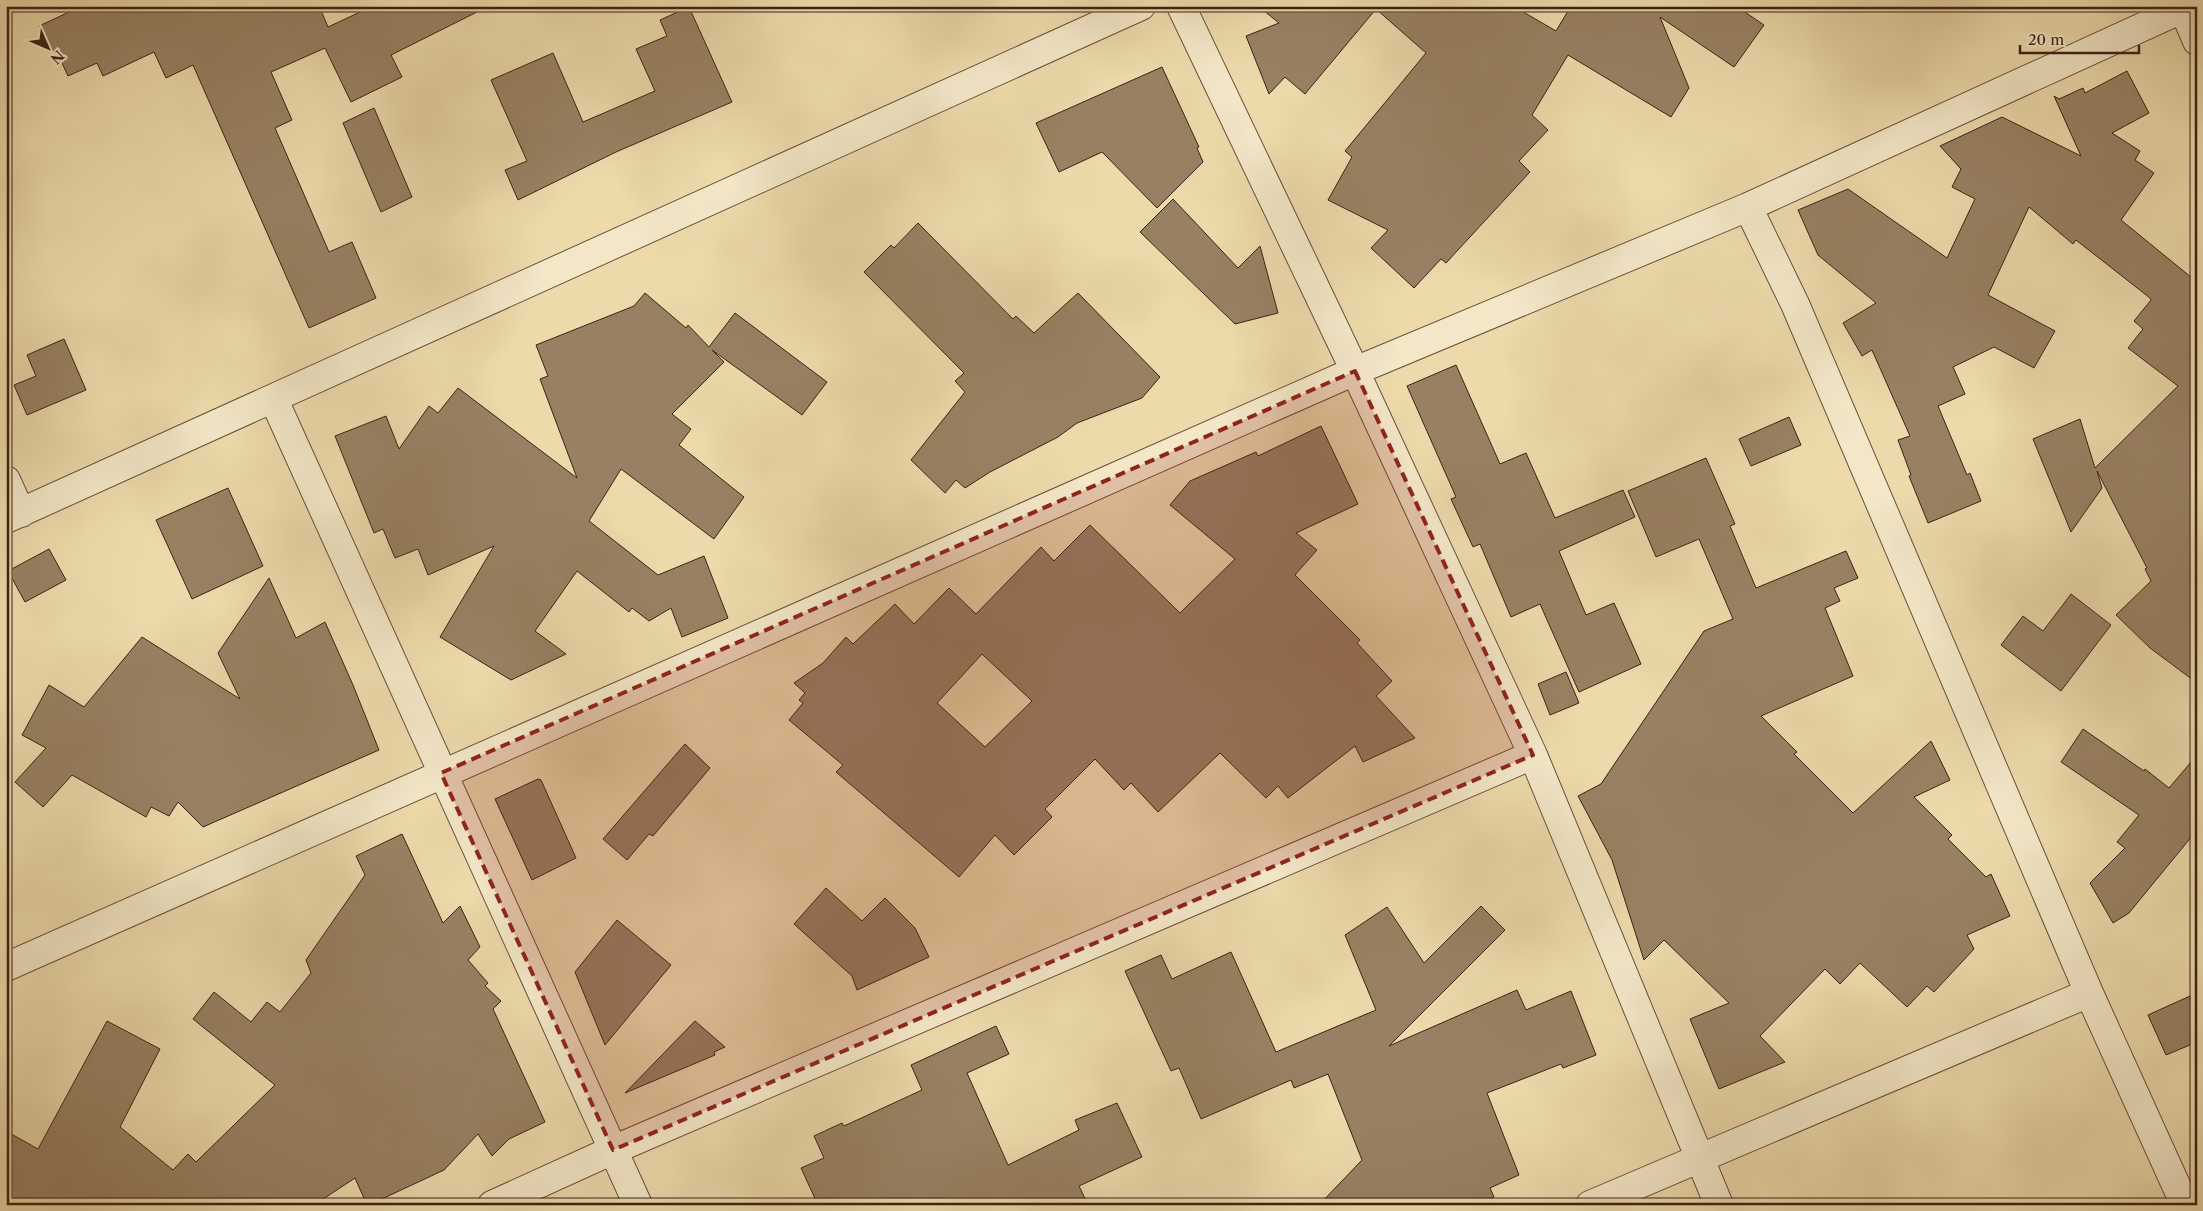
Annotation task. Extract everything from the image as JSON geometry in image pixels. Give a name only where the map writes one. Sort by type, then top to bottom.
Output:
[{"type":"street","points":[[6,480],[14,516],[274,400],[1141,6]]},
{"type":"street","points":[[1181,6],[1355,371],[1533,755],[1719,1205]]},
{"type":"street","points":[[6,967],[441,773],[1355,371],[1748,207],[2183,7],[2197,41]]},
{"type":"street","points":[[1748,207],[1795,304],[2089,993],[2185,1205]]},
{"type":"street","points":[[274,400],[441,773],[638,1205]]},
{"type":"street","points":[[492,1205],[613,1150],[1533,755]]},
{"type":"street","points":[[1590,1205],[2089,993]]},
{"type":"highlighted area","points":[[1355,371],[1533,755],[613,1150],[441,773]]},
{"type":"building","points":[[82,6],[319,6],[328,27],[373,6],[489,6],[391,55],[402,77],[351,102],[325,48],[271,72],[292,120],[275,128],[329,252],[352,242],[376,298],[309,328],[193,65],[166,78],[154,52],[103,76],[97,63],[68,76],[56,50],[50,52],[39,26]]},
{"type":"building","points":[[1258,6],[1513,6],[1556,31],[1571,6],[1736,6],[1764,25],[1734,67],[1660,17],[1689,88],[1671,117],[1568,55],[1532,115],[1548,130],[1519,161],[1530,172],[1446,263],[1441,259],[1414,288],[1371,248],[1388,230],[1328,200],[1352,157],[1345,151],[1426,53],[1376,9],[1305,94],[1285,77],[1269,94],[1246,36],[1279,23]]},
{"type":"building","points":[[689,7],[732,102],[616,152],[518,200],[505,170],[527,161],[491,80],[553,53],[583,122],[655,91],[636,49],[667,36],[660,20]]},
{"type":"building","points":[[1162,67],[1199,147],[1197,148],[1203,162],[1157,208],[1102,152],[1059,172],[1036,123]]},
{"type":"building","points":[[2127,71],[2149,113],[2112,133],[2140,151],[2135,160],[2154,173],[2121,220],[2197,282],[2197,683],[2150,648],[2116,615],[2151,581],[2145,569],[2147,568],[2097,471],[2102,488],[2071,532],[2033,439],[2080,419],[2095,468],[2178,386],[2128,348],[2143,329],[2134,321],[2151,300],[2150,298],[2076,240],[2073,244],[2029,207],[1988,295],[2055,331],[2034,368],[1994,347],[1953,367],[1965,394],[1938,406],[1967,475],[1970,473],[1981,501],[1928,523],[1909,476],[1911,475],[1898,440],[1910,436],[1872,350],[1862,356],[1843,323],[1876,303],[1818,255],[1798,210],[1848,189],[1947,258],[1975,199],[1952,187],[1961,169],[1940,146],[2002,117],[2081,156],[2054,96],[2059,99],[2083,88],[2085,93]]},
{"type":"building","points":[[374,108],[412,197],[381,212],[343,123]]},
{"type":"building","points":[[1173,199],[1238,268],[1260,246],[1278,313],[1235,324],[1140,232]]},
{"type":"building","points":[[918,223],[1013,319],[1016,316],[1034,333],[1078,293],[1160,377],[1142,398],[1077,423],[1058,437],[990,472],[965,488],[956,480],[945,493],[911,460],[965,392],[955,381],[964,373],[864,272],[891,245],[894,248]]},
{"type":"building","points":[[645,293],[686,328],[688,325],[709,347],[735,313],[827,382],[802,415],[712,350],[724,362],[672,414],[691,429],[679,445],[744,497],[714,539],[621,469],[589,521],[658,575],[704,556],[728,618],[682,637],[671,608],[649,621],[632,608],[629,612],[577,571],[535,631],[566,654],[511,680],[440,637],[494,546],[428,575],[418,549],[395,558],[383,529],[374,533],[335,436],[386,416],[399,449],[429,406],[438,413],[458,388],[577,478],[540,379],[548,376],[536,345],[634,306]]},
{"type":"building","points":[[64,339],[86,390],[27,415],[14,385],[36,376],[27,355]]},
{"type":"building","points":[[1456,365],[1500,464],[1526,453],[1555,518],[1623,490],[1635,517],[1559,551],[1586,615],[1614,603],[1641,664],[1579,692],[1540,604],[1511,617],[1480,544],[1473,547],[1451,499],[1456,497],[1407,386]]},
{"type":"building","points":[[1789,417],[1801,445],[1751,466],[1739,439]]},
{"type":"building","points":[[1321,426],[1358,504],[1296,533],[1317,550],[1295,575],[1360,640],[1357,643],[1392,681],[1376,696],[1415,738],[1363,762],[1355,746],[1288,798],[1278,786],[1266,798],[1220,753],[1158,812],[1131,783],[1124,790],[1095,759],[1045,809],[1052,817],[1014,855],[995,835],[959,877],[836,772],[843,765],[789,720],[803,703],[799,700],[805,693],[794,683],[823,663],[846,637],[853,644],[895,604],[914,624],[949,588],[976,614],[1041,547],[1054,561],[1090,525],[1180,613],[1235,559],[1170,505],[1190,481],[1256,452],[1258,456]],"holes":[[[982,654],[1032,701],[985,747],[937,703]]]},
{"type":"building","points":[[1706,458],[1735,524],[1730,526],[1756,588],[1846,551],[1858,578],[1834,588],[1840,601],[1825,608],[1853,676],[1761,716],[1797,752],[1794,754],[1853,813],[1931,741],[1950,780],[1914,797],[1952,835],[1948,839],[1986,877],[1991,874],[2010,916],[1967,935],[1974,949],[1934,992],[1927,986],[1907,1007],[1860,963],[1840,984],[1825,969],[1760,1036],[1785,1062],[1719,1089],[1690,1019],[1729,1003],[1664,940],[1644,960],[1612,860],[1578,796],[1601,784],[1704,631],[1733,619],[1699,539],[1656,557],[1628,491]]},
{"type":"building","points":[[228,488],[263,566],[192,599],[156,520]]},
{"type":"building","points":[[49,549],[66,580],[25,602],[8,571]]},
{"type":"building","points":[[269,578],[296,638],[325,622],[379,750],[203,827],[178,802],[169,816],[151,807],[146,817],[72,775],[43,807],[15,782],[46,748],[22,735],[49,685],[84,707],[142,637],[240,699],[218,653]]},
{"type":"building","points":[[2071,594],[2111,625],[2061,691],[2001,645],[2023,616],[2043,631]]},
{"type":"building","points":[[1566,672],[1579,703],[1550,715],[1538,684]]},
{"type":"building","points":[[2083,729],[2144,771],[2145,769],[2169,788],[2197,755],[2197,830],[2129,913],[2113,923],[2090,883],[2125,848],[2117,842],[2139,815],[2061,762]]},
{"type":"building","points":[[685,744],[710,768],[653,836],[649,834],[627,860],[603,839]]},
{"type":"building","points":[[538,779],[541,780],[576,858],[532,880],[495,799]]},
{"type":"building","points":[[402,834],[443,923],[460,906],[480,947],[468,960],[488,983],[485,986],[501,1001],[493,1009],[545,1122],[509,1139],[492,1156],[478,1134],[444,1170],[369,1205],[367,1205],[355,1178],[314,1205],[6,1205],[6,1131],[38,1149],[107,1021],[160,1049],[120,1127],[173,1170],[188,1154],[196,1162],[275,1085],[193,1019],[214,992],[251,1022],[267,1002],[280,1012],[311,973],[306,960],[365,875],[356,856]]},
{"type":"building","points":[[826,888],[862,921],[885,898],[915,928],[929,957],[857,990],[852,976],[794,924]]},
{"type":"building","points":[[1481,906],[1505,930],[1389,1046],[1517,990],[1526,1010],[1571,991],[1596,1055],[1563,1068],[1561,1064],[1487,1093],[1519,1175],[1490,1188],[1494,1197],[1476,1205],[1319,1205],[1362,1160],[1328,1074],[1294,1088],[1291,1080],[1201,1119],[1179,1068],[1171,1071],[1125,971],[1161,955],[1172,979],[1231,952],[1276,1052],[1376,1010],[1345,935],[1387,907],[1424,963]]},
{"type":"building","points":[[617,920],[671,965],[605,1045],[575,972]]},
{"type":"building","points":[[2190,996],[2197,1014],[2197,1042],[2166,1055],[2148,1015]]},
{"type":"building","points":[[695,1021],[725,1047],[714,1052],[715,1055],[625,1093]]},
{"type":"building","points":[[996,1026],[1009,1054],[967,1073],[1008,1165],[1079,1130],[1075,1120],[1117,1103],[1142,1157],[1079,1186],[1088,1205],[818,1205],[801,1168],[824,1158],[814,1136],[842,1123],[844,1126],[922,1090],[911,1065]]}]
